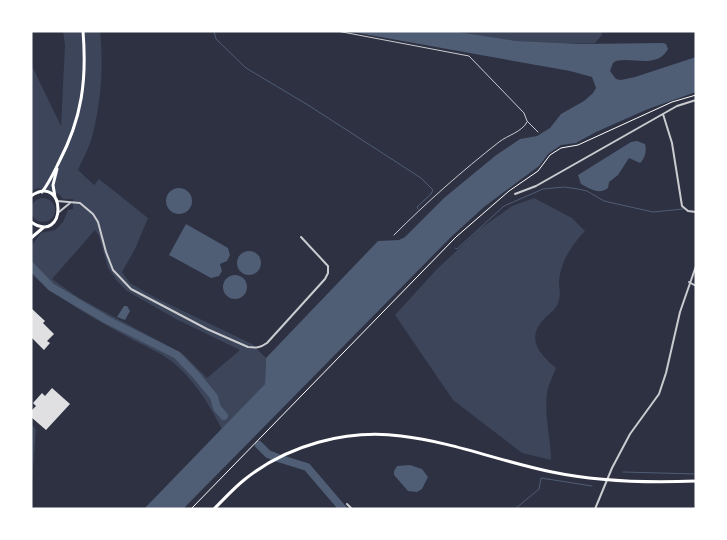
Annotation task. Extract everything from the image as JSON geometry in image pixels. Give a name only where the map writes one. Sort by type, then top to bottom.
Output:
[{"type":"main road","points":[[42,192],[59,163],[73,133],[82,96],[85,62],[83,31]]},
{"type":"main road","points":[[31,238],[44,226],[54,222],[59,212],[53,185],[59,163]]},
{"type":"main road","points":[[31,196],[42,192],[50,194],[56,199]]},
{"type":"main road","points":[[31,222],[44,226]]},
{"type":"main road","points":[[214,509],[245,479],[288,454],[334,438],[367,435],[401,436],[440,443],[552,472],[617,481],[696,481]]},
{"type":"street","points":[[514,194],[536,186],[676,106],[696,100]]},
{"type":"street","points":[[663,113],[672,143],[682,206],[688,211],[696,212]]},
{"type":"street","points":[[56,199],[70,203],[80,203],[93,214],[98,222],[113,270],[131,289],[207,329],[254,348],[261,347],[267,343],[325,279],[328,273],[328,266],[301,237]]},
{"type":"street","points":[[59,212],[70,203]]},
{"type":"street","points":[[595,509],[612,468],[630,434],[659,394],[666,373],[680,312],[696,266]]},
{"type":"street","points":[[689,282],[696,286]]},
{"type":"street","points":[[347,504],[352,509]]},
{"type":"lane","points":[[337,31],[469,56],[524,113],[527,121],[538,132]]},
{"type":"lane","points":[[394,235],[460,173],[502,140],[524,127],[527,121]]},
{"type":"path","points":[[191,509],[450,243],[510,190],[538,171],[550,155],[561,148],[578,145],[672,102],[696,94]]},
{"type":"shaded area","points":[[63,31],[100,31],[102,71],[98,111],[91,141],[78,170],[94,185],[99,179],[148,218],[135,249],[122,272],[130,283],[156,298],[252,344],[266,358],[265,384],[222,429],[202,394],[175,364],[78,309],[54,293],[31,274],[31,246],[41,233],[55,230],[63,222],[68,210],[73,209],[73,199],[63,199],[59,194],[39,188],[31,191],[31,64],[61,126],[65,45]],"holes":[[[95,230],[99,236],[108,268],[127,291],[176,319],[240,350],[207,378],[183,354],[79,298],[52,279]]]},
{"type":"shaded area","points":[[347,31],[451,31],[517,41],[578,44],[663,43],[666,44],[668,49],[658,59],[651,61],[616,61],[613,63],[610,71],[616,79],[621,80],[696,57],[696,92],[648,109],[576,143],[561,145],[548,154],[539,166],[484,207],[451,237],[183,509],[144,509],[265,384],[266,358],[378,241],[399,240],[405,237],[444,198],[495,156],[520,139],[537,136],[550,128],[561,114],[584,101],[596,88],[592,77],[570,71]]},
{"type":"shaded area","points":[[451,31],[602,31],[602,35],[595,43],[559,44],[505,40]]},
{"type":"shaded area","points":[[637,141],[645,144],[646,152],[643,159],[640,163],[629,158],[618,175],[609,182],[608,188],[598,191],[581,184],[578,175],[631,142]]},
{"type":"shaded area","points":[[179,188],[188,192],[192,201],[188,210],[179,214],[170,210],[166,201],[170,192]]},
{"type":"shaded area","points":[[43,198],[52,201],[55,210],[52,219],[43,222],[34,219],[31,210],[34,201]]},
{"type":"shaded area","points":[[534,198],[572,218],[585,231],[575,242],[564,260],[560,274],[560,298],[557,306],[539,325],[536,332],[535,339],[540,351],[556,368],[548,387],[546,402],[551,460],[522,453],[453,400],[395,315],[437,269],[481,228],[512,206]]},
{"type":"shaded area","points":[[186,224],[228,248],[230,255],[227,261],[220,264],[222,271],[219,276],[211,278],[169,255]]},
{"type":"shaded area","points":[[249,251],[258,254],[261,263],[258,272],[249,275],[240,272],[237,263],[240,254]]},
{"type":"shaded area","points":[[235,275],[244,278],[247,287],[244,296],[235,299],[226,296],[223,287],[226,278]]},
{"type":"shaded area","points":[[124,306],[127,306],[130,311],[125,320],[117,317]]},
{"type":"shaded area","points":[[31,424],[36,429],[32,481],[31,480]]},
{"type":"shaded area","points":[[410,465],[422,469],[428,477],[422,489],[417,492],[408,491],[394,475],[397,466]]},
{"type":"building","points":[[31,308],[45,321],[43,323],[54,334],[47,341],[50,343],[44,350],[31,337]]},
{"type":"building","points":[[52,388],[70,404],[46,430],[31,417],[31,411],[36,406],[33,403],[42,393],[45,396]]},
{"type":"waterway","points":[[214,31],[216,39],[246,68],[308,105],[421,178],[433,190],[417,207],[418,209]]},
{"type":"waterway","points":[[455,248],[457,249],[504,206],[543,189],[564,187],[578,189],[587,191],[604,201],[653,212],[683,209]]},
{"type":"waterway","points":[[31,266],[51,287],[107,320],[177,355],[214,397],[217,408],[224,416]]},
{"type":"waterway","points":[[259,445],[268,454],[307,467],[343,509]]},
{"type":"waterway","points":[[623,472],[696,474]]},
{"type":"waterway","points":[[515,509],[539,489],[541,478],[592,486]]}]
